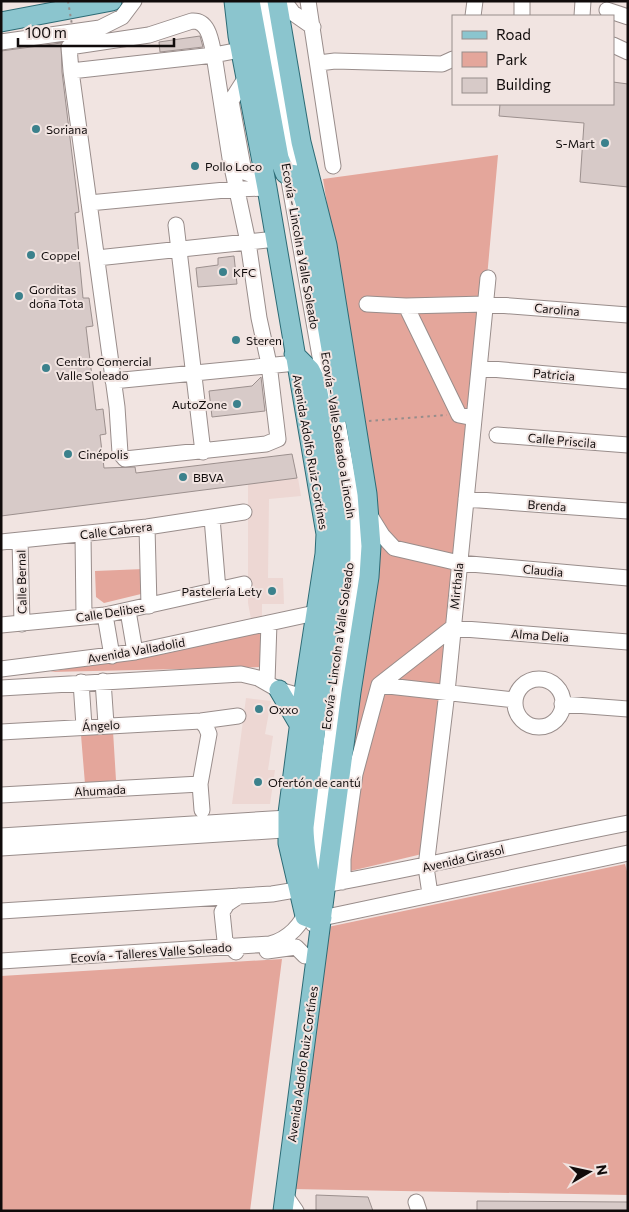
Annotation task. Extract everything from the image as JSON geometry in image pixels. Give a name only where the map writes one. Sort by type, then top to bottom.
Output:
[{"type":"main road","points":[[1,22],[112,1]]},
{"type":"main road","name":"Avenida Adolfo Ruiz Cortínes","points":[[234,1],[249,48],[245,75],[276,239],[326,534],[325,554],[315,613],[332,699]]},
{"type":"main road","points":[[250,1],[249,48],[279,158],[285,173],[298,172]]},
{"type":"main road","points":[[270,1],[298,172],[320,248],[365,513],[366,546],[363,586],[332,699],[293,825],[306,862],[313,913],[273,1211]]},
{"type":"main road","points":[[278,1],[295,114],[298,172]]},
{"type":"main road","name":"Avenida Adolfo Ruiz Cortínes","points":[[284,1203],[332,699],[369,577],[371,540],[356,422],[327,245],[298,172]]},
{"type":"main road","points":[[295,359],[310,370],[316,382],[341,515],[341,558],[332,699]]},
{"type":"main road","points":[[273,686],[300,726]]},
{"type":"main road","name":"Avenida Adolfo Ruiz Cortínes","points":[[313,913],[290,853],[300,726],[332,699]]},
{"type":"street","points":[[1,42],[69,35],[98,28],[122,17],[134,1]]},
{"type":"street","name":"Ecovía - Lincoln a Valle Soleado","points":[[256,1],[298,172]]},
{"type":"street","points":[[263,1],[298,172]]},
{"type":"street","points":[[284,1],[293,12],[313,27]]},
{"type":"street","points":[[308,1],[319,63],[333,166]]},
{"type":"street","points":[[473,15],[474,1]]},
{"type":"street","points":[[522,1],[522,15]]},
{"type":"street","points":[[582,15],[583,1]]},
{"type":"street","points":[[607,9],[628,17]]},
{"type":"street","points":[[198,21],[208,32],[214,55],[236,189],[248,242],[259,318],[269,364],[278,439],[266,444],[151,458],[123,458],[120,453],[113,381],[72,71],[69,35],[100,44],[198,21]]},
{"type":"street","points":[[98,28],[100,44]]},
{"type":"street","points":[[614,45],[628,52]]},
{"type":"street","points":[[72,71],[214,55],[249,48]]},
{"type":"street","points":[[319,63],[335,61],[442,64],[452,59]]},
{"type":"street","points":[[89,203],[266,185]]},
{"type":"street","points":[[176,225],[203,452]]},
{"type":"street","points":[[97,258],[276,239]]},
{"type":"street","name":"Mirthala","points":[[430,894],[426,867],[447,692],[466,498],[466,416],[480,368],[488,278]]},
{"type":"street","name":"Carolina","points":[[367,304],[406,306],[486,304],[628,315]]},
{"type":"street","points":[[406,306],[466,416]]},
{"type":"street","points":[[113,381],[195,373],[295,359]]},
{"type":"street","name":"Patricia","points":[[480,368],[628,381]]},
{"type":"street","name":"Calle Priscila","points":[[497,435],[628,445]]},
{"type":"street","name":"Brenda","points":[[466,498],[628,511]]},
{"type":"street","name":"Calle Cabrera","points":[[1,542],[147,527],[244,512]]},
{"type":"street","points":[[369,514],[382,535],[394,548]]},
{"type":"street","points":[[212,518],[218,590]]},
{"type":"street","points":[[147,527],[148,606]]},
{"type":"street","points":[[83,534],[84,617]]},
{"type":"street","name":"Calle Bernal","points":[[20,540],[22,624]]},
{"type":"street","name":"Claudia","points":[[371,540],[394,548],[459,563],[628,578]]},
{"type":"street","name":"Calle Delibes","points":[[1,626],[105,615],[244,584]]},
{"type":"street","points":[[128,611],[135,652]]},
{"type":"street","name":"Avenida Valladolid","points":[[1,669],[135,652],[315,613]]},
{"type":"street","points":[[105,615],[112,656]]},
{"type":"street","points":[[269,623],[273,686]]},
{"type":"street","points":[[1,968],[232,950],[280,950],[296,947],[342,859],[355,774],[379,685],[452,628]]},
{"type":"street","name":"Alma Delia","points":[[452,628],[628,642]]},
{"type":"street","name":"Avenida Valladolid","points":[[1,688],[241,674],[250,675],[273,686],[332,699]]},
{"type":"street","points":[[531,680],[544,680],[555,686],[559,692],[562,704],[556,720],[541,727],[532,726],[519,717],[515,700],[516,694],[525,684],[531,680]]},
{"type":"street","points":[[103,681],[106,724]]},
{"type":"street","points":[[81,682],[84,726]]},
{"type":"street","points":[[379,685],[515,700]]},
{"type":"street","points":[[562,704],[628,710]]},
{"type":"street","name":"Ángelo","points":[[1,732],[106,724],[201,721],[238,716]]},
{"type":"street","points":[[201,721],[206,727],[208,734],[200,784],[202,810]]},
{"type":"street","name":"Ahumada","points":[[1,795],[200,784]]},
{"type":"street","name":"Avenida Girasol","points":[[313,913],[426,867],[628,822]]},
{"type":"street","points":[[1,836],[293,825]]},
{"type":"street","points":[[1,848],[293,825]]},
{"type":"street","points":[[275,894],[287,883],[290,853]]},
{"type":"street","points":[[1,911],[275,894],[313,913],[430,894],[628,853]]},
{"type":"street","points":[[232,950],[225,941],[222,912],[227,904],[239,896]]},
{"type":"street","name":"Ecovía - Talleres Valle Soleado","points":[[1,961],[232,950],[276,943],[313,913]]},
{"type":"street","points":[[284,1203],[296,1211]]},
{"type":"path","points":[[68,1],[69,35]]},
{"type":"path","points":[[356,422],[466,416]]},
{"type":"shaded area","points":[[298,478],[301,496],[269,499],[268,578],[283,578],[284,604],[262,604],[262,619],[251,619],[248,603],[248,484]]},
{"type":"shaded area","points":[[246,698],[271,701],[265,734],[273,736],[268,770],[275,770],[270,804],[232,804]]},
{"type":"green space","points":[[498,155],[483,322],[422,854],[334,875],[380,559],[379,532],[323,179]]},
{"type":"green space","points":[[144,569],[141,594],[104,603],[96,597],[95,571]]},
{"type":"green space","points":[[266,631],[263,667],[50,672]]},
{"type":"green space","points":[[113,731],[116,780],[85,784],[81,735]]},
{"type":"green space","points":[[625,864],[628,875],[628,1195],[292,1189],[328,927]]},
{"type":"green space","points":[[282,959],[250,1211],[1,1211],[1,976]]},
{"type":"building","points":[[200,36],[203,47],[160,52],[159,42]]},
{"type":"building","name":"Centro Comercial Valle Soleado","points":[[61,43],[62,72],[79,212],[75,213],[83,298],[89,298],[93,326],[86,327],[96,410],[103,409],[106,434],[100,435],[104,468],[135,467],[136,473],[292,454],[297,478],[1,516],[1,51]]},
{"type":"building","name":"S-Mart","points":[[614,82],[628,84],[628,187],[580,182],[584,123],[499,116],[500,105],[614,105]]},
{"type":"building","points":[[234,256],[237,284],[198,287],[196,268],[218,265],[218,258]]},
{"type":"building","points":[[261,377],[265,411],[212,417],[209,391],[252,386]]},
{"type":"building","points":[[316,1195],[368,1197],[373,1211],[316,1211]]},
{"type":"building","points":[[477,1201],[628,1202],[628,1211],[477,1211]]},
{"type":"place","name":"Soriana","points":[[36,129]]},
{"type":"place","name":"S-Mart","points":[[605,143]]},
{"type":"place","name":"Pollo Loco","points":[[195,166]]},
{"type":"place","name":"Coppel","points":[[31,255]]},
{"type":"place","name":"KFC","points":[[223,272]]},
{"type":"place","name":"Gorditas doña Tota","points":[[19,296]]},
{"type":"place","name":"Steren","points":[[236,340]]},
{"type":"place","name":"Centro Comercial Valle Soleado","points":[[46,368]]},
{"type":"place","name":"AutoZone","points":[[237,404]]},
{"type":"place","name":"Cinépolis","points":[[68,454]]},
{"type":"place","name":"BBVA","points":[[183,477]]},
{"type":"place","name":"Pastelería Lety","points":[[272,591]]},
{"type":"place","name":"Oxxo","points":[[259,709]]},
{"type":"place","name":"Ofertón de cantú","points":[[258,782]]}]
